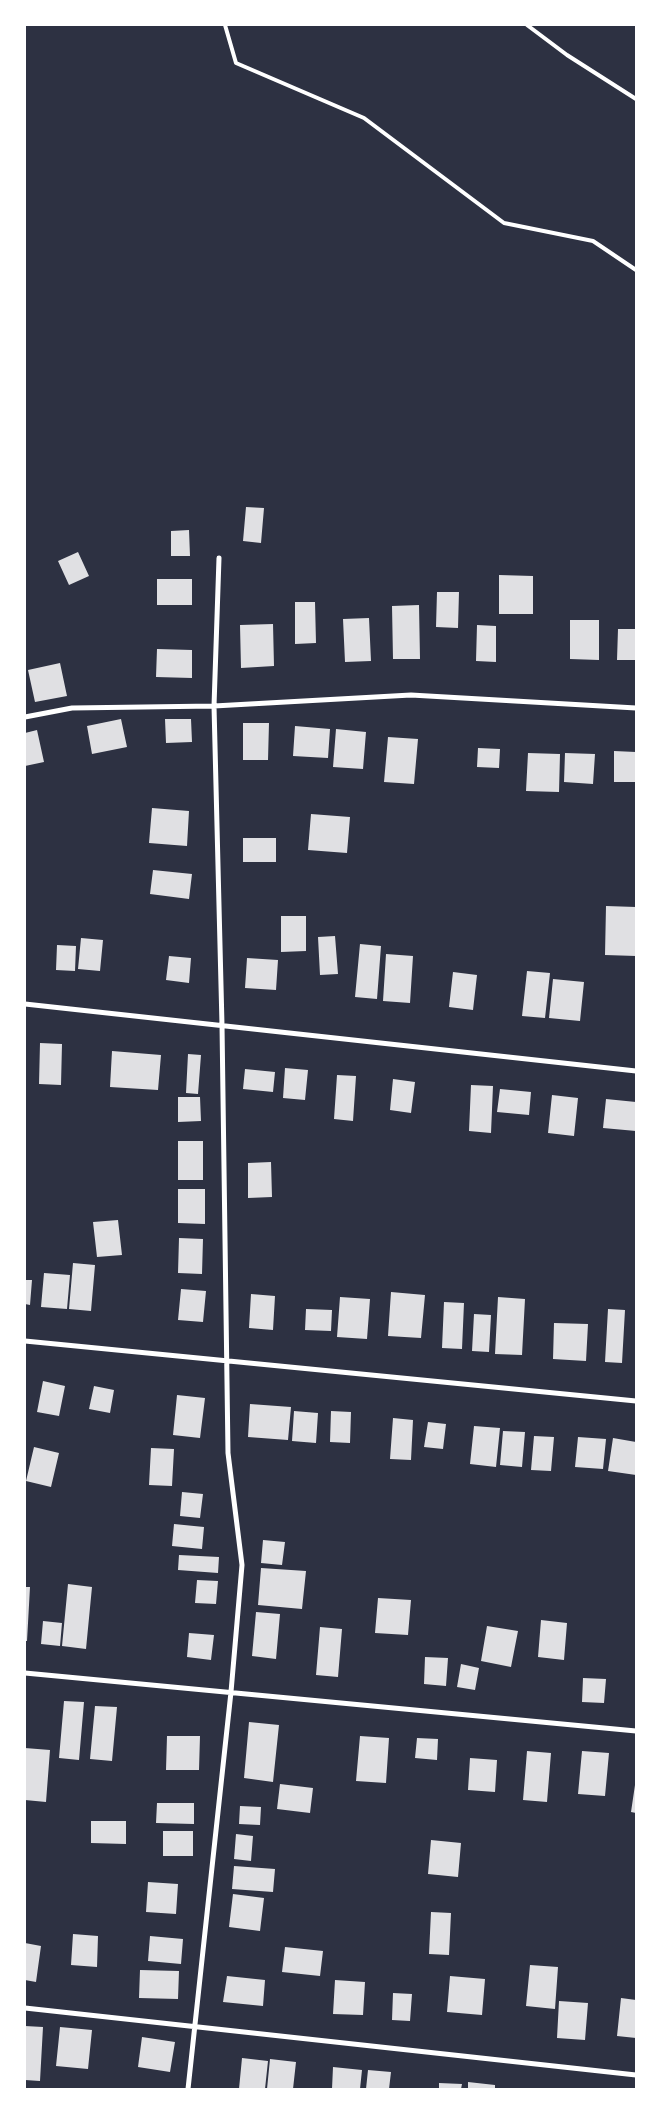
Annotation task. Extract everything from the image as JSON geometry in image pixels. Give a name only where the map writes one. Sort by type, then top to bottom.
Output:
[{"type":"street","points":[[188,2089],[232,1692],[242,1565],[228,1453],[222,1026],[214,706],[219,558]]},
{"type":"street","points":[[25,717],[72,708],[214,706],[411,695],[636,708]]},
{"type":"street","points":[[25,1004],[636,1072]]},
{"type":"street","points":[[25,1341],[636,1401]]},
{"type":"street","points":[[25,1673],[636,1731]]},
{"type":"street","points":[[25,2008],[636,2075]]},
{"type":"lane","points":[[225,25],[236,63],[364,118],[504,222],[593,241],[636,270]]},
{"type":"lane","points":[[527,25],[567,55],[636,99]]},
{"type":"building","points":[[246,507],[264,508],[261,543],[243,541]]},
{"type":"building","points":[[189,530],[190,556],[171,556],[171,531]]},
{"type":"building","points":[[78,552],[89,576],[69,585],[58,561]]},
{"type":"building","points":[[499,575],[533,576],[533,614],[499,614]]},
{"type":"building","points":[[157,579],[192,579],[192,605],[157,605]]},
{"type":"building","points":[[437,592],[459,592],[458,628],[436,627]]},
{"type":"building","points":[[295,602],[315,602],[316,643],[295,644]]},
{"type":"building","points":[[419,605],[420,659],[393,659],[392,606]]},
{"type":"building","points":[[369,618],[371,661],[345,662],[343,619]]},
{"type":"building","points":[[570,620],[599,620],[599,660],[570,659]]},
{"type":"building","points":[[273,624],[274,666],[241,668],[240,625]]},
{"type":"building","points":[[477,625],[496,626],[496,662],[476,661]]},
{"type":"building","points":[[618,629],[636,629],[636,660],[617,660]]},
{"type":"building","points":[[157,649],[192,650],[192,678],[156,677]]},
{"type":"building","points":[[60,663],[67,696],[35,702],[28,670]]},
{"type":"building","points":[[121,719],[127,747],[92,754],[87,726]]},
{"type":"building","points":[[165,719],[191,719],[192,742],[166,743]]},
{"type":"building","points":[[243,723],[269,723],[268,760],[243,760]]},
{"type":"building","points":[[295,726],[330,729],[328,758],[293,756]]},
{"type":"building","points":[[336,729],[366,732],[363,769],[333,767]]},
{"type":"building","points":[[37,730],[44,762],[25,766],[25,733]]},
{"type":"building","points":[[388,737],[418,739],[414,784],[384,782]]},
{"type":"building","points":[[478,748],[500,749],[499,768],[477,767]]},
{"type":"building","points":[[614,751],[636,752],[636,782],[614,782]]},
{"type":"building","points":[[528,753],[560,754],[559,792],[526,791]]},
{"type":"building","points":[[565,753],[595,754],[593,784],[564,782]]},
{"type":"building","points":[[152,808],[189,811],[187,846],[149,843]]},
{"type":"building","points":[[311,814],[350,817],[347,853],[308,850]]},
{"type":"building","points":[[243,838],[276,838],[276,862],[243,862]]},
{"type":"building","points":[[153,870],[192,874],[189,899],[150,894]]},
{"type":"building","points":[[606,906],[636,907],[636,956],[605,955]]},
{"type":"building","points":[[281,916],[306,916],[306,951],[281,952]]},
{"type":"building","points":[[335,936],[338,974],[320,975],[318,937]]},
{"type":"building","points":[[81,938],[103,940],[100,971],[78,969]]},
{"type":"building","points":[[360,944],[381,946],[377,999],[355,997]]},
{"type":"building","points":[[57,945],[76,946],[75,971],[56,970]]},
{"type":"building","points":[[386,954],[413,956],[410,1003],[383,1001]]},
{"type":"building","points":[[169,956],[191,958],[189,983],[166,980]]},
{"type":"building","points":[[247,958],[278,960],[276,990],[245,988]]},
{"type":"building","points":[[527,971],[550,973],[545,1018],[522,1016]]},
{"type":"building","points":[[453,972],[477,975],[473,1010],[449,1007]]},
{"type":"building","points":[[553,979],[584,982],[580,1021],[549,1018]]},
{"type":"building","points":[[40,1043],[62,1044],[61,1085],[39,1084]]},
{"type":"building","points":[[112,1051],[161,1055],[158,1090],[110,1087]]},
{"type":"building","points":[[188,1054],[201,1055],[198,1094],[186,1093]]},
{"type":"building","points":[[285,1068],[308,1070],[305,1100],[283,1098]]},
{"type":"building","points":[[245,1069],[275,1072],[273,1092],[243,1089]]},
{"type":"building","points":[[337,1075],[356,1076],[353,1121],[334,1119]]},
{"type":"building","points":[[393,1079],[415,1082],[411,1113],[390,1110]]},
{"type":"building","points":[[471,1085],[493,1086],[491,1133],[469,1131]]},
{"type":"building","points":[[500,1089],[531,1092],[529,1115],[497,1112]]},
{"type":"building","points":[[552,1095],[578,1098],[574,1136],[548,1133]]},
{"type":"building","points":[[178,1097],[200,1097],[201,1121],[178,1122]]},
{"type":"building","points":[[606,1099],[636,1102],[636,1131],[603,1128]]},
{"type":"building","points":[[178,1141],[203,1141],[203,1180],[178,1180]]},
{"type":"building","points":[[271,1162],[272,1197],[248,1198],[248,1163]]},
{"type":"building","points":[[178,1189],[205,1189],[205,1224],[178,1223]]},
{"type":"building","points":[[118,1220],[122,1255],[97,1257],[93,1222]]},
{"type":"building","points":[[179,1238],[203,1239],[202,1274],[178,1273]]},
{"type":"building","points":[[73,1263],[95,1265],[91,1311],[69,1309]]},
{"type":"building","points":[[44,1273],[70,1275],[67,1309],[41,1307]]},
{"type":"building","points":[[25,1280],[32,1280],[30,1305],[25,1304]]},
{"type":"building","points":[[181,1289],[206,1291],[203,1322],[178,1320]]},
{"type":"building","points":[[391,1292],[425,1295],[421,1338],[388,1336]]},
{"type":"building","points":[[251,1294],[275,1296],[273,1330],[249,1328]]},
{"type":"building","points":[[340,1297],[370,1299],[367,1339],[337,1337]]},
{"type":"building","points":[[498,1297],[525,1299],[522,1355],[495,1354]]},
{"type":"building","points":[[444,1302],[464,1303],[462,1349],[442,1348]]},
{"type":"building","points":[[306,1309],[332,1310],[331,1331],[305,1330]]},
{"type":"building","points":[[608,1309],[625,1310],[622,1363],[605,1362]]},
{"type":"building","points":[[474,1314],[491,1315],[489,1352],[472,1351]]},
{"type":"building","points":[[554,1323],[588,1324],[586,1361],[553,1359]]},
{"type":"building","points":[[43,1381],[65,1386],[59,1416],[37,1412]]},
{"type":"building","points":[[94,1386],[114,1390],[110,1413],[89,1409]]},
{"type":"building","points":[[177,1395],[205,1398],[200,1438],[173,1435]]},
{"type":"building","points":[[250,1404],[291,1407],[288,1440],[248,1437]]},
{"type":"building","points":[[294,1411],[318,1413],[316,1443],[292,1441]]},
{"type":"building","points":[[331,1411],[351,1412],[350,1443],[330,1442]]},
{"type":"building","points":[[393,1418],[413,1420],[411,1460],[390,1459]]},
{"type":"building","points":[[428,1422],[446,1424],[443,1449],[424,1447]]},
{"type":"building","points":[[474,1426],[500,1428],[496,1467],[470,1464]]},
{"type":"building","points":[[503,1431],[525,1432],[522,1467],[500,1465]]},
{"type":"building","points":[[534,1436],[554,1437],[551,1471],[531,1470]]},
{"type":"building","points":[[578,1437],[606,1439],[603,1469],[575,1467]]},
{"type":"building","points":[[613,1438],[636,1442],[636,1475],[608,1471]]},
{"type":"building","points":[[34,1447],[59,1453],[51,1487],[26,1481]]},
{"type":"building","points":[[151,1448],[174,1449],[172,1486],[149,1485]]},
{"type":"building","points":[[182,1492],[203,1494],[200,1518],[180,1516]]},
{"type":"building","points":[[174,1524],[204,1527],[202,1549],[172,1546]]},
{"type":"building","points":[[263,1540],[285,1542],[282,1565],[261,1563]]},
{"type":"building","points":[[179,1555],[219,1557],[218,1573],[178,1570]]},
{"type":"building","points":[[261,1568],[306,1571],[302,1609],[258,1605]]},
{"type":"building","points":[[197,1580],[218,1581],[216,1604],[195,1603]]},
{"type":"building","points":[[68,1584],[92,1587],[86,1649],[62,1646]]},
{"type":"building","points":[[25,1587],[30,1587],[27,1641],[25,1641]]},
{"type":"building","points":[[378,1598],[411,1600],[408,1635],[375,1633]]},
{"type":"building","points":[[256,1612],[280,1614],[276,1659],[252,1656]]},
{"type":"building","points":[[541,1620],[567,1623],[564,1660],[538,1657]]},
{"type":"building","points":[[43,1621],[62,1623],[60,1646],[41,1644]]},
{"type":"building","points":[[487,1626],[518,1631],[511,1667],[481,1661]]},
{"type":"building","points":[[320,1627],[342,1629],[338,1677],[316,1675]]},
{"type":"building","points":[[189,1633],[214,1635],[211,1660],[187,1657]]},
{"type":"building","points":[[425,1657],[448,1658],[446,1686],[424,1684]]},
{"type":"building","points":[[461,1664],[479,1668],[475,1690],[457,1687]]},
{"type":"building","points":[[583,1678],[606,1679],[604,1703],[582,1702]]},
{"type":"building","points":[[64,1701],[84,1702],[79,1760],[59,1758]]},
{"type":"building","points":[[95,1706],[117,1707],[112,1761],[90,1759]]},
{"type":"building","points":[[249,1722],[279,1725],[273,1782],[244,1778]]},
{"type":"building","points":[[167,1736],[200,1736],[199,1770],[166,1770]]},
{"type":"building","points":[[360,1736],[389,1738],[386,1783],[356,1781]]},
{"type":"building","points":[[417,1738],[438,1739],[437,1760],[415,1758]]},
{"type":"building","points":[[25,1748],[50,1750],[46,1802],[25,1800]]},
{"type":"building","points":[[527,1751],[551,1753],[547,1802],[523,1800]]},
{"type":"building","points":[[582,1751],[609,1753],[605,1796],[578,1794]]},
{"type":"building","points":[[470,1758],[497,1760],[495,1792],[468,1790]]},
{"type":"building","points":[[280,1784],[313,1788],[310,1813],[277,1809]]},
{"type":"building","points":[[636,1785],[636,1813],[631,1812]]},
{"type":"building","points":[[157,1803],[194,1803],[194,1824],[156,1823]]},
{"type":"building","points":[[240,1806],[261,1807],[260,1825],[239,1824]]},
{"type":"building","points":[[91,1821],[126,1821],[126,1844],[91,1843]]},
{"type":"building","points":[[163,1831],[193,1831],[193,1856],[163,1856]]},
{"type":"building","points":[[236,1834],[253,1836],[251,1861],[234,1859]]},
{"type":"building","points":[[431,1840],[461,1843],[458,1877],[428,1874]]},
{"type":"building","points":[[234,1866],[275,1869],[273,1892],[232,1889]]},
{"type":"building","points":[[148,1882],[178,1884],[176,1914],[146,1912]]},
{"type":"building","points":[[233,1894],[264,1898],[260,1931],[229,1927]]},
{"type":"building","points":[[431,1912],[451,1913],[449,1955],[429,1954]]},
{"type":"building","points":[[73,1934],[98,1936],[97,1967],[71,1965]]},
{"type":"building","points":[[150,1936],[183,1939],[181,1964],[148,1961]]},
{"type":"building","points":[[25,1943],[41,1946],[36,1982],[25,1980]]},
{"type":"building","points":[[285,1947],[323,1951],[320,1976],[282,1972]]},
{"type":"building","points":[[530,1965],[558,1967],[555,2009],[526,2006]]},
{"type":"building","points":[[140,1970],[179,1971],[178,1999],[139,1998]]},
{"type":"building","points":[[227,1976],[265,1980],[263,2006],[223,2002]]},
{"type":"building","points":[[450,1976],[485,1979],[482,2015],[447,2012]]},
{"type":"building","points":[[335,1980],[365,1982],[363,2015],[333,2014]]},
{"type":"building","points":[[393,1993],[412,1994],[410,2021],[392,2020]]},
{"type":"building","points":[[621,1998],[636,2000],[636,2038],[617,2036]]},
{"type":"building","points":[[559,2001],[588,2003],[585,2040],[557,2038]]},
{"type":"building","points":[[25,2026],[43,2027],[40,2081],[25,2080]]},
{"type":"building","points":[[60,2027],[92,2030],[88,2069],[56,2066]]},
{"type":"building","points":[[142,2037],[175,2042],[170,2072],[138,2067]]},
{"type":"building","points":[[242,2058],[268,2061],[265,2089],[239,2089]]},
{"type":"building","points":[[270,2059],[296,2062],[293,2089],[267,2089]]},
{"type":"building","points":[[333,2067],[362,2070],[360,2089],[332,2089]]},
{"type":"building","points":[[368,2070],[391,2072],[389,2089],[366,2089]]},
{"type":"building","points":[[468,2082],[495,2085],[495,2089],[468,2089]]},
{"type":"building","points":[[439,2083],[462,2084],[461,2089],[439,2089]]}]
